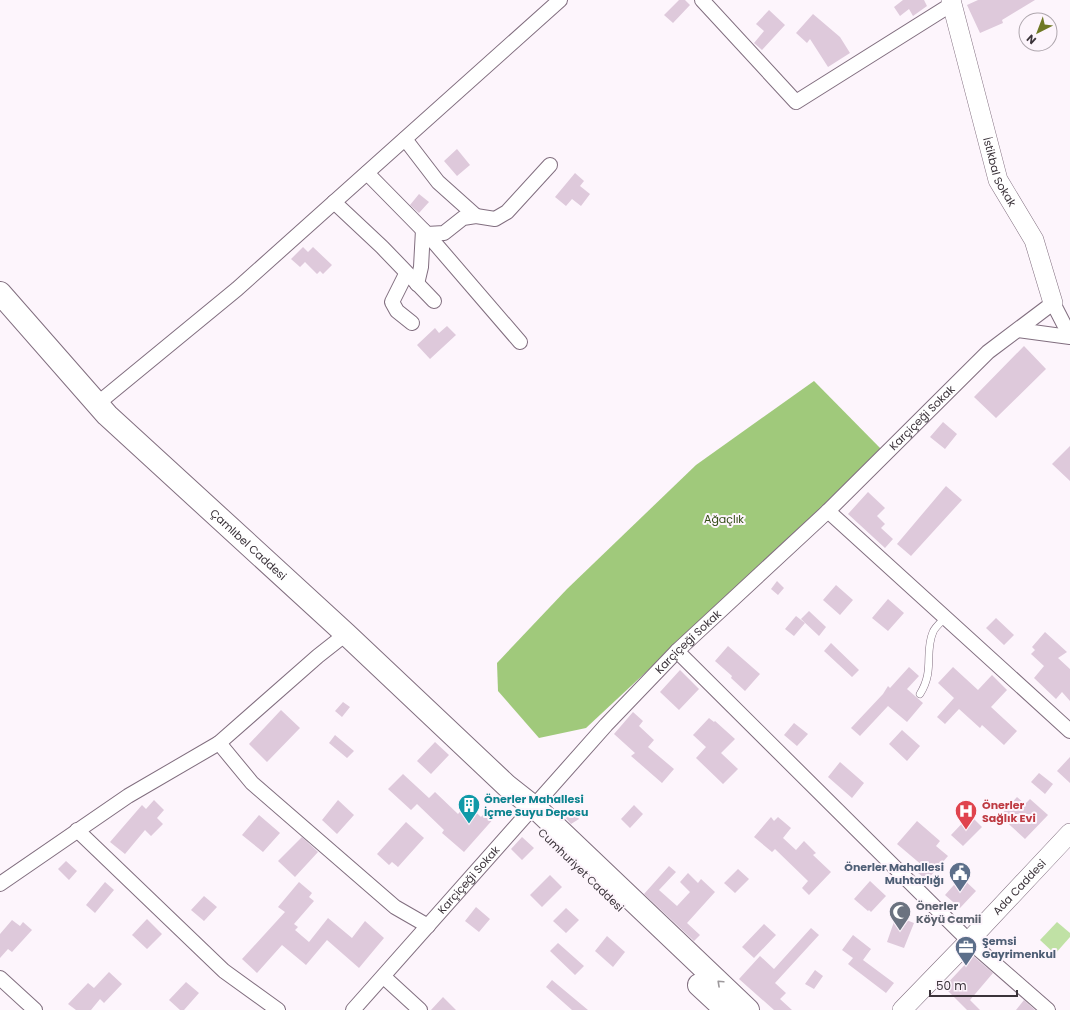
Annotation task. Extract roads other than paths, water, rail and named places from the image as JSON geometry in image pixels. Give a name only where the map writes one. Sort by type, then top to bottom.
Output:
[{"type":"main road","name":"Çamlıbel Caddesi","points":[[0,293],[107,415],[346,634],[507,786]]},
{"type":"main road","name":"Cumhuriyet Caddesi","points":[[507,786],[530,811],[748,1010]]},
{"type":"main road","name":"Cumhuriyet Caddesi","points":[[530,811],[543,834],[726,1010]]},
{"type":"street","points":[[97,404],[237,289],[560,0]]},
{"type":"street","points":[[702,0],[796,102],[954,1]]},
{"type":"street","name":"İstikbal Sokak","points":[[954,1],[998,180],[1034,240],[1053,303],[1070,336]]},
{"type":"street","points":[[405,139],[438,182],[476,216]]},
{"type":"street","points":[[425,232],[444,233],[463,218],[476,216],[495,219],[506,212],[550,165]]},
{"type":"street","points":[[367,173],[425,232],[520,342]]},
{"type":"street","points":[[334,202],[382,247],[406,274],[434,301]]},
{"type":"street","points":[[417,284],[421,267],[425,232]]},
{"type":"street","points":[[406,274],[392,302],[397,311],[412,323]]},
{"type":"street","name":"Karçiçeği Sokak","points":[[353,1010],[384,977],[606,724],[677,651],[828,511],[988,352],[1053,303]]},
{"type":"street","points":[[1018,330],[1070,336]]},
{"type":"street","points":[[828,511],[1070,731]]},
{"type":"street","points":[[0,884],[128,796],[219,742],[318,656],[346,634]]},
{"type":"street","points":[[677,651],[970,941],[1048,1010]]},
{"type":"street","points":[[219,742],[252,783],[395,907],[428,926]]},
{"type":"street","points":[[77,830],[224,971],[278,1010]]},
{"type":"street","name":"Ada Caddesi","points":[[902,1010],[970,941],[1070,833]]},
{"type":"street","points":[[384,977],[420,1010]]},
{"type":"street","points":[[0,978],[36,1010]]},
{"type":"lane","points":[[920,694],[929,675],[930,650],[933,633],[945,618]]},
{"type":"place","name":"Önerler Mahallesi İçme Suyu Deposu","points":[[469,824]]},
{"type":"place","name":"Önerler Sağlık Evi","points":[[966,830]]},
{"type":"place","name":"Önerler Mahallesi Muhtarlığı","points":[[960,892]]},
{"type":"place","name":"Önerler Köyü Camii","points":[[900,932]]},
{"type":"place","name":"Şemsi Gayrimenkul","points":[[966,966]]},
{"type":"park label","name":"Ağaçlık","points":[[724,519]]}]
